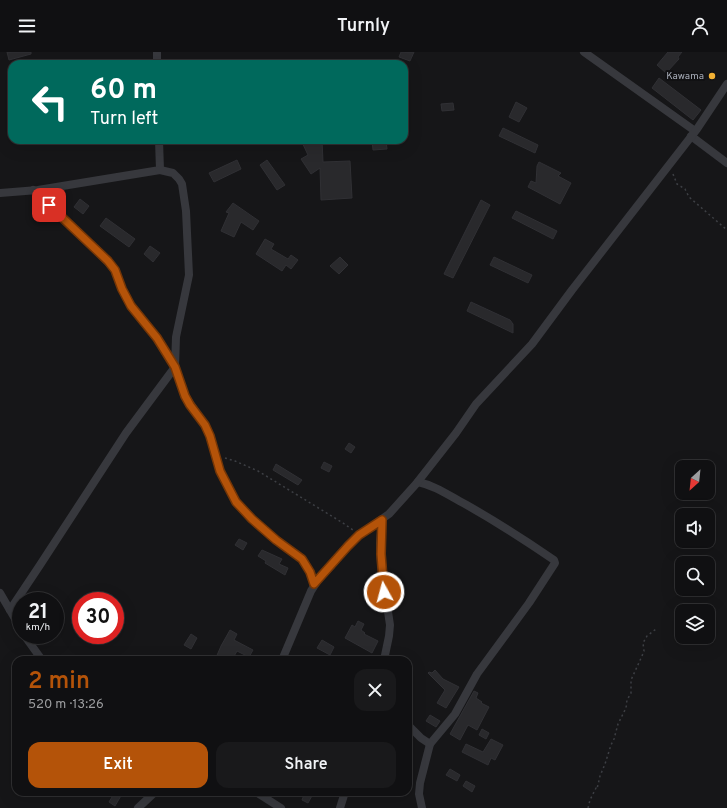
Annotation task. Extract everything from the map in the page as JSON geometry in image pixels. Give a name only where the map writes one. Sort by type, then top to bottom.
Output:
[{"type":"street","points":[[584,52],[693,133],[727,163]]},
{"type":"street","points":[[284,656],[314,584],[359,535],[382,520],[418,482],[456,433],[476,404],[532,344],[693,133],[727,85]]},
{"type":"street","points":[[159,144],[160,170]]},
{"type":"street","points":[[0,193],[32,190],[160,170],[173,173],[182,184],[186,211],[188,275],[176,337],[175,367],[126,433],[10,610]]},
{"type":"street","points":[[32,190],[108,261],[115,270],[122,289],[131,306],[157,338],[175,367],[185,396],[205,425],[210,436],[214,455],[220,471],[236,502],[271,536],[302,559],[310,572],[314,584]]},
{"type":"street","points":[[418,482],[433,486],[475,510],[524,540],[555,562],[529,603],[477,674],[455,714],[430,744],[420,783],[419,794],[422,808]]},
{"type":"street","points":[[382,520],[380,543],[381,565],[390,625],[385,656]]},
{"type":"street","points":[[0,593],[12,613]]},
{"type":"street","points":[[30,644],[39,656]]},
{"type":"street","points":[[412,729],[430,744]]},
{"type":"street","points":[[138,808],[151,796]]},
{"type":"street","points":[[262,796],[281,808]]},
{"type":"street","points":[[340,808],[344,796]]},
{"type":"path","points":[[668,166],[677,184],[685,189],[689,197],[727,230]]},
{"type":"path","points":[[214,455],[235,461],[258,471],[343,523],[359,535]]},
{"type":"path","points":[[588,808],[590,800],[596,788],[597,789],[618,724],[631,693],[631,680],[644,650],[643,643],[647,636],[656,629]]},
{"type":"building","points":[[7,52],[31,52],[31,54],[9,60]]},
{"type":"building","points":[[401,52],[414,52],[410,61],[399,57]]},
{"type":"building","points":[[668,52],[682,52],[678,57],[679,59],[666,73],[657,65]]},
{"type":"building","points":[[659,78],[701,110],[693,120],[652,88]]},
{"type":"building","points":[[516,102],[527,108],[519,122],[509,117]]},
{"type":"building","points":[[453,103],[454,110],[442,111],[441,104]]},
{"type":"building","points":[[503,128],[538,145],[535,153],[499,136]]},
{"type":"building","points":[[303,144],[322,144],[323,162],[350,161],[352,198],[321,200],[320,168],[311,174],[301,159],[308,155]]},
{"type":"building","points":[[372,144],[386,144],[387,149],[373,150]]},
{"type":"building","points":[[237,160],[241,169],[214,182],[209,173]]},
{"type":"building","points":[[267,160],[285,185],[277,190],[260,165]]},
{"type":"building","points":[[539,162],[561,173],[558,176],[571,183],[560,204],[528,187],[531,181],[536,183],[537,166]]},
{"type":"building","points":[[80,199],[89,206],[83,214],[74,207]]},
{"type":"building","points":[[481,200],[490,205],[453,278],[444,274]]},
{"type":"building","points":[[233,203],[259,221],[253,230],[241,222],[234,237],[221,231],[229,213],[226,212]]},
{"type":"building","points":[[516,211],[557,231],[553,239],[512,218]]},
{"type":"building","points":[[106,218],[135,239],[129,247],[100,226]]},
{"type":"building","points":[[265,239],[274,244],[271,249],[288,259],[291,255],[298,260],[291,269],[286,265],[282,271],[256,254]]},
{"type":"building","points":[[150,246],[160,253],[153,262],[144,254]]},
{"type":"building","points":[[340,257],[348,265],[339,274],[330,266]]},
{"type":"building","points":[[494,257],[532,275],[528,283],[490,265]]},
{"type":"building","points":[[471,302],[510,320],[513,324],[513,333],[467,311]]},
{"type":"building","points":[[349,443],[355,447],[351,453],[345,449]]},
{"type":"building","points":[[324,462],[332,466],[329,472],[321,468]]},
{"type":"building","points":[[276,464],[302,480],[298,485],[273,470]]},
{"type":"building","points":[[239,539],[247,543],[243,550],[235,545]]},
{"type":"building","points":[[262,550],[282,559],[279,564],[288,568],[285,575],[265,563],[266,561],[258,556]]},
{"type":"building","points":[[358,621],[364,624],[361,630],[365,633],[364,634],[378,641],[372,653],[345,638],[352,625],[355,627]]},
{"type":"building","points":[[230,630],[237,634],[234,640],[253,650],[250,656],[237,651],[234,656],[217,656]]},
{"type":"building","points":[[191,634],[197,638],[191,649],[184,645]]},
{"type":"building","points":[[322,640],[334,647],[330,655],[317,648]]},
{"type":"building","points":[[435,670],[443,679],[459,687],[446,708],[437,703],[445,690],[428,673],[432,673]]},
{"type":"building","points":[[474,691],[478,693],[476,698],[482,702],[481,703],[489,707],[477,730],[468,725],[460,740],[450,734]]},
{"type":"building","points":[[430,715],[440,721],[436,727],[426,721]]},
{"type":"building","points":[[482,729],[489,733],[486,739],[479,735]]},
{"type":"building","points":[[491,739],[503,745],[495,760],[491,758],[488,765],[462,752],[466,744],[483,752]]},
{"type":"building","points":[[450,769],[460,775],[457,781],[446,775]]},
{"type":"building","points":[[466,781],[475,786],[472,792],[463,786]]},
{"type":"building","points":[[113,796],[121,796],[115,806],[109,802]]},
{"type":"building","points":[[304,796],[312,796],[308,803],[302,800]]},
{"type":"place","name":"Kawama","points":[[712,76]]},
{"type":"route","points":[[49,205],[108,261],[115,270],[122,289],[131,306],[166,351],[181,381],[185,396],[205,425],[210,436],[214,455],[220,471],[236,502],[252,519],[276,540],[302,559],[310,572],[314,584],[359,535],[382,520],[380,543],[384,592]]}]
